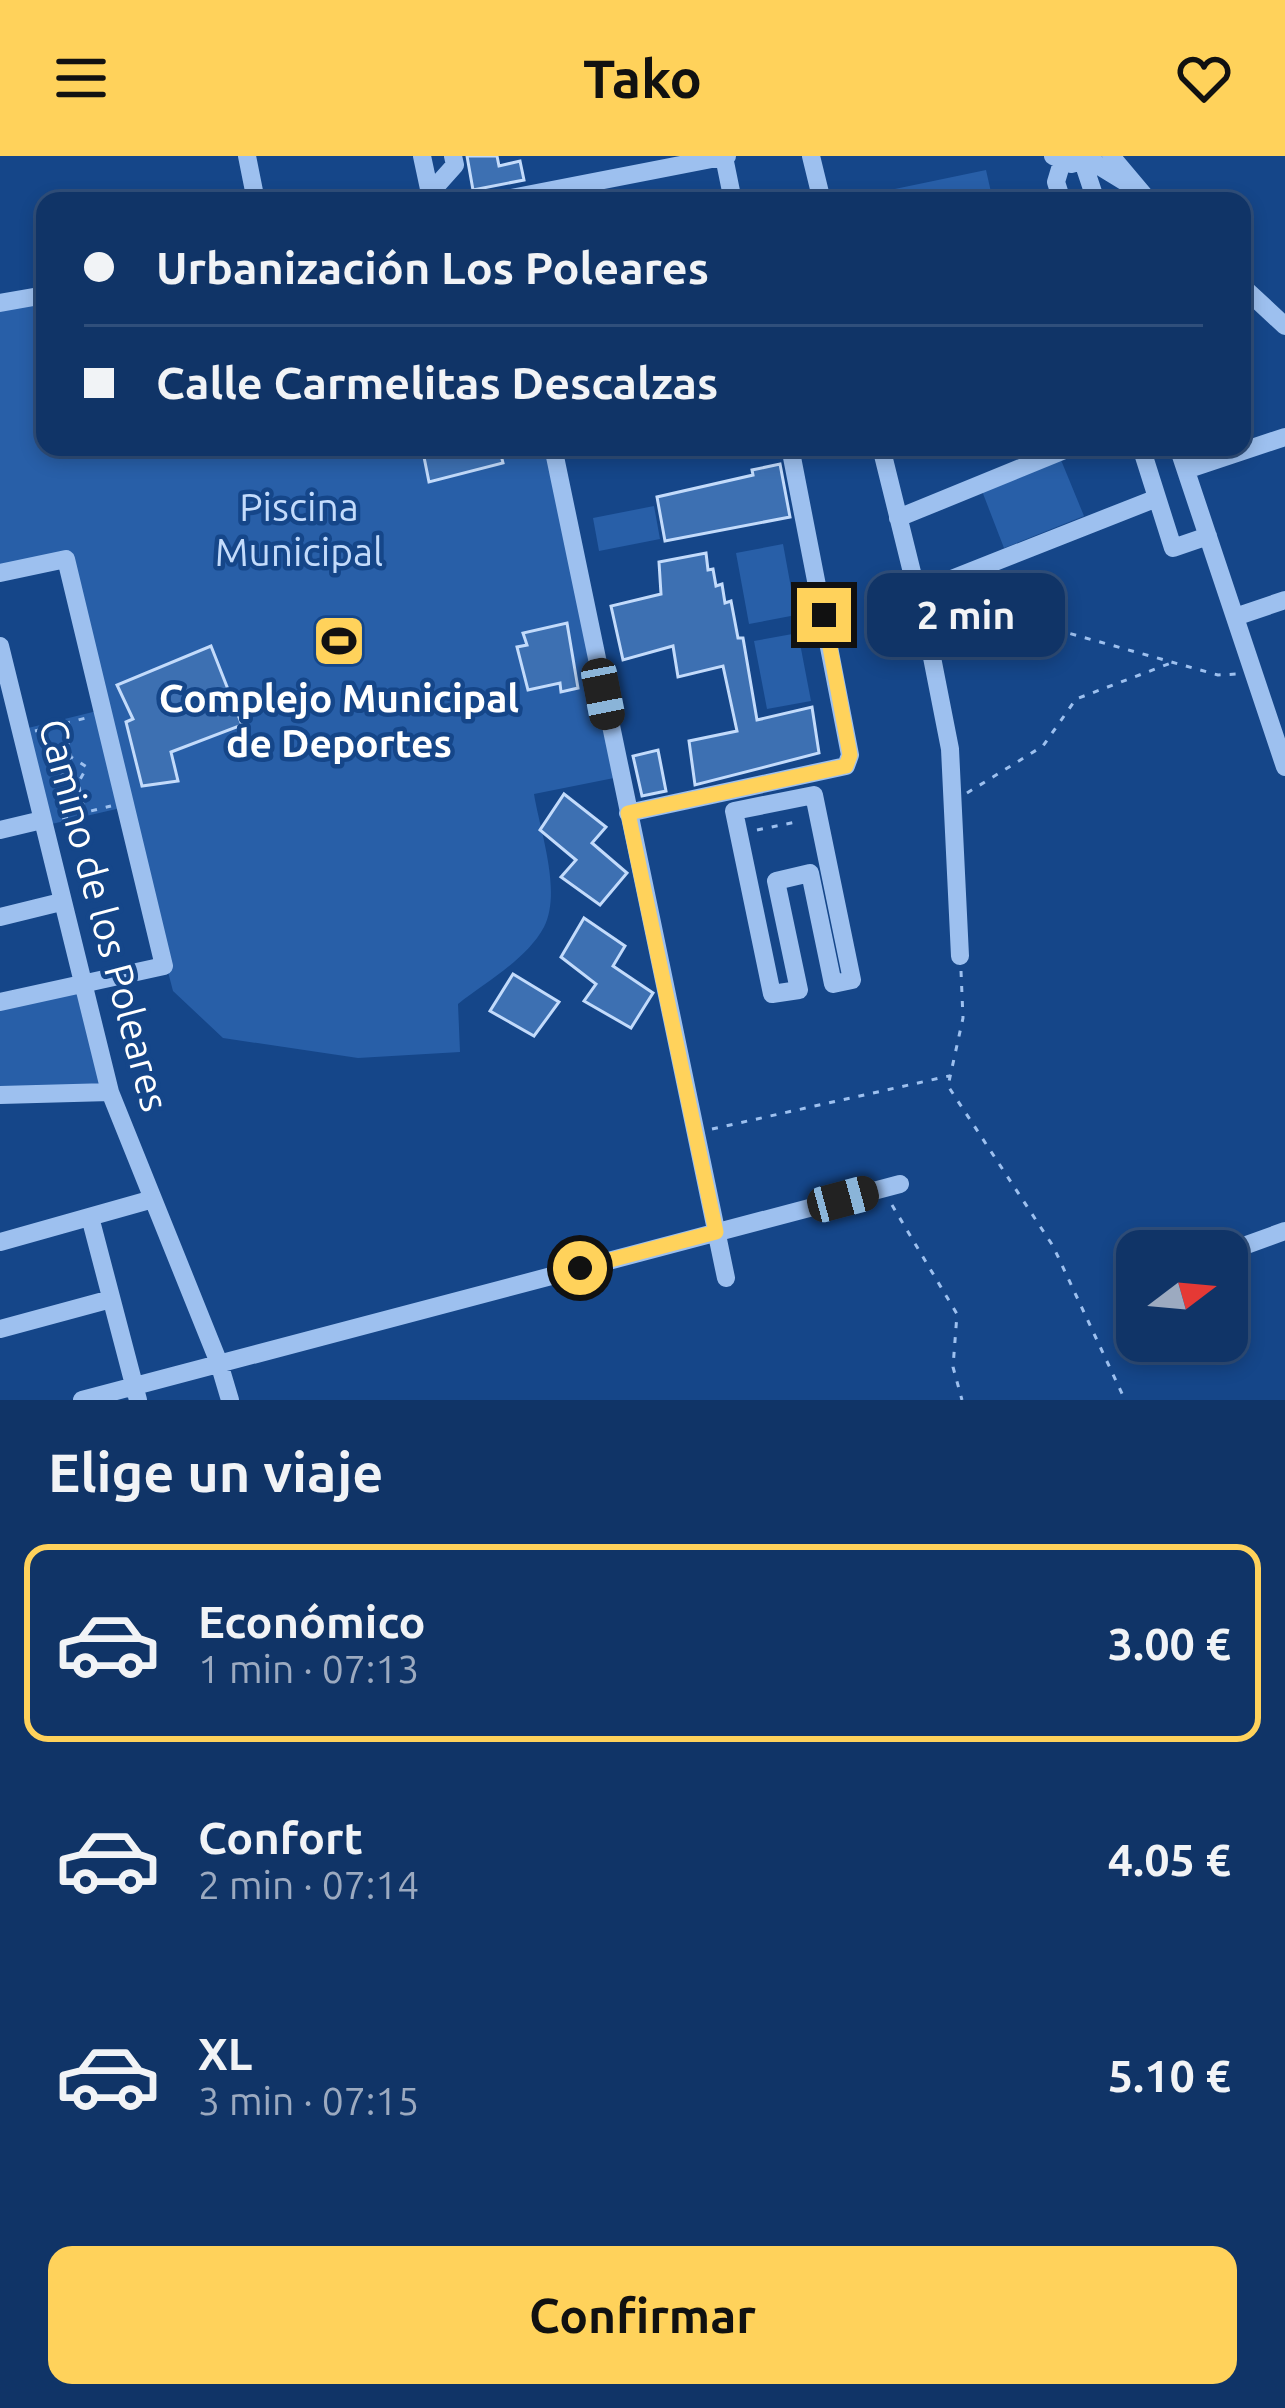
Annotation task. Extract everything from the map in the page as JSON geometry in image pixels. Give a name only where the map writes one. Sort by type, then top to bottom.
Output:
[{"type":"street","points":[[247,156],[254,192]]},
{"type":"street","points":[[422,156],[430,192]]},
{"type":"street","points":[[435,192],[455,165],[453,156]]},
{"type":"street","points":[[542,192],[725,156],[731,192]]},
{"type":"street","points":[[812,156],[820,192]]},
{"type":"street","points":[[1111,156],[1141,192]]},
{"type":"street","points":[[1078,159],[1138,192]]},
{"type":"street","points":[[1059,192],[1056,182],[1078,159]]},
{"type":"street","points":[[1078,159],[1092,192]]},
{"type":"street","points":[[1251,294],[1285,326]]},
{"type":"street","points":[[0,303],[36,297]]},
{"type":"street","points":[[1251,448],[1285,437]]},
{"type":"street","points":[[555,456],[726,1278]]},
{"type":"street","points":[[628,813],[846,766],[850,755],[792,456]]},
{"type":"street","points":[[883,456],[950,749],[960,956]]},
{"type":"street","points":[[898,518],[1050,456]]},
{"type":"street","points":[[1144,456],[1173,548],[1208,536]]},
{"type":"street","points":[[1181,456],[1285,767]]},
{"type":"street","points":[[1186,470],[1228,456]]},
{"type":"street","points":[[916,593],[1157,498]]},
{"type":"street","points":[[0,573],[66,559],[164,966],[0,1002]]},
{"type":"street","points":[[1235,616],[1285,600]]},
{"type":"street","name":"Camino de los Poleares","points":[[1,653],[110,1091],[230,1400]]},
{"type":"street","points":[[0,747],[22,738]]},
{"type":"street","points":[[814,795],[852,980],[833,984],[810,873],[776,880],[799,990],[772,994],[734,812],[814,795]]},
{"type":"street","points":[[0,830],[42,821]]},
{"type":"street","points":[[0,916],[62,902]]},
{"type":"street","points":[[0,1095],[110,1091]]},
{"type":"street","points":[[82,1400],[136,1393],[219,1363],[892,1186]]},
{"type":"street","points":[[0,1242],[154,1199]]},
{"type":"street","points":[[90,1217],[136,1393]]},
{"type":"street","points":[[1248,1244],[1285,1231]]},
{"type":"street","points":[[0,1329],[111,1299]]},
{"type":"path","points":[[928,637],[1000,614],[1218,675],[1254,674]]},
{"type":"path","points":[[953,802],[1043,746],[1076,699],[1172,662]]},
{"type":"path","points":[[22,738],[103,714]]},
{"type":"path","points":[[64,724],[71,757],[61,773],[79,783]]},
{"type":"path","points":[[71,757],[87,767],[79,783],[85,813]]},
{"type":"path","points":[[42,821],[124,803]]},
{"type":"path","points":[[960,956],[963,1018],[948,1086],[1053,1246],[1125,1400]]},
{"type":"path","points":[[695,1133],[950,1076]]},
{"type":"path","points":[[892,1186],[899,1222],[957,1315],[953,1367],[962,1400]]},
{"type":"green space","points":[[986,170],[991,192],[880,192]]},
{"type":"green space","name":"Complejo Municipal de Deportes","points":[[36,297],[36,456],[555,456],[619,777],[534,794],[550,879],[549,912],[537,939],[458,1004],[460,1052],[358,1058],[223,1038],[173,991],[125,807],[43,826],[20,730],[101,710],[66,560],[0,573],[0,303]]},
{"type":"green space","points":[[1061,460],[1084,516],[1004,548],[982,491]]},
{"type":"green space","points":[[654,506],[660,539],[599,551],[593,518]]},
{"type":"green space","points":[[783,544],[796,615],[749,624],[736,553]]},
{"type":"green space","points":[[798,633],[811,701],[767,709],[754,641]]},
{"type":"green space","points":[[81,987],[110,1092],[0,1095],[0,1002]]},
{"type":"building","points":[[467,156],[497,156],[499,166],[520,161],[524,180],[473,190]]},
{"type":"building","points":[[424,456],[501,456],[503,463],[429,482]]},
{"type":"building","points":[[780,464],[790,517],[665,541],[657,497],[753,475],[752,470]]},
{"type":"building","points":[[706,553],[708,570],[713,569],[716,586],[722,584],[725,603],[731,601],[738,638],[743,638],[757,720],[812,707],[819,753],[695,785],[689,741],[737,731],[723,666],[678,677],[673,646],[623,660],[611,606],[661,594],[659,562]]},
{"type":"building","points":[[567,623],[578,688],[561,692],[560,683],[528,690],[517,647],[527,645],[523,633]]},
{"type":"building","points":[[211,646],[242,725],[171,752],[178,781],[142,786],[126,722],[133,719],[117,685]]},
{"type":"building","points":[[658,750],[666,791],[642,796],[633,756]]},
{"type":"building","points":[[564,794],[606,827],[592,843],[627,873],[600,905],[561,877],[576,860],[540,830]]},
{"type":"building","points":[[584,918],[625,946],[613,966],[653,993],[631,1028],[584,1001],[596,984],[561,957]]},
{"type":"building","points":[[513,974],[559,1002],[534,1036],[490,1011]]},
{"type":"place","name":"Complejo Municipal de Deportes","points":[[339,641]]},
{"type":"route","points":[[580,1268],[716,1232],[628,813],[846,766],[850,755],[824,615]]},
{"type":"park label","name":"Piscina Municipal","points":[[299,530]]}]
